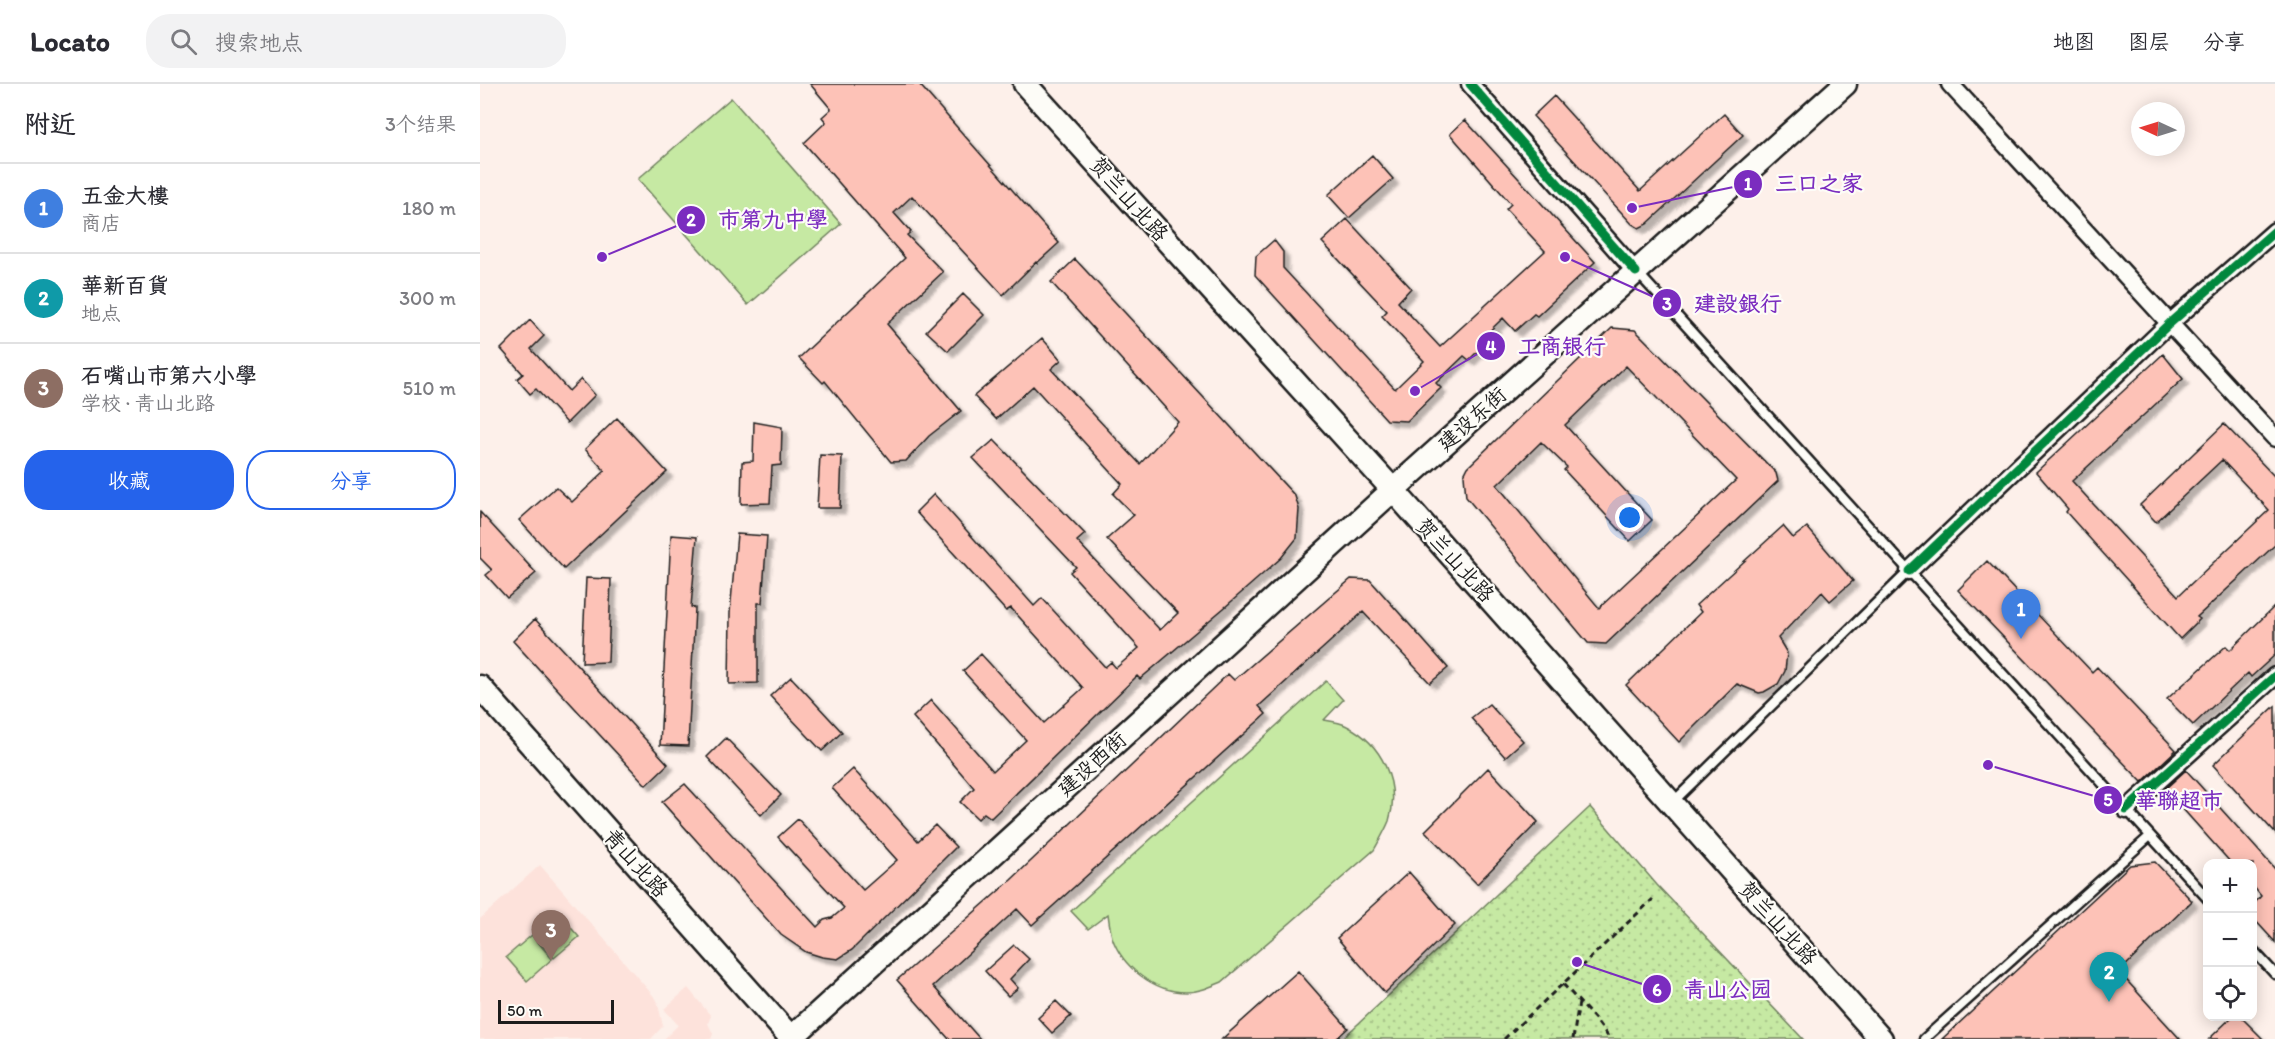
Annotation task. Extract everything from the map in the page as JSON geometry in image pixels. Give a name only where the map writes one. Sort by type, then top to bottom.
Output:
[{"type":"main road","name":"贺兰山北路","points":[[1025,84],[1393,490],[1881,1039]]},
{"type":"main road","name":"建设东街","points":[[1393,490],[1845,84]]},
{"type":"main road","name":"建设西街","points":[[791,1039],[1393,490]]},
{"type":"main road","name":"青山北路","points":[[480,687],[791,1039]]},
{"type":"street","points":[[1470,84],[1636,272]]},
{"type":"street","points":[[1950,84],[2275,438]]},
{"type":"street","points":[[1909,571],[2170,323],[2275,231]]},
{"type":"street","points":[[2126,810],[2275,676]]},
{"type":"lane","points":[[1636,272],[2203,894]]},
{"type":"lane","points":[[1671,803],[1909,571]]},
{"type":"lane","points":[[1924,1039],[2150,836]]},
{"type":"lane","points":[[2257,954],[2275,974]]},
{"type":"path","points":[[1504,1039],[1653,899]]},
{"type":"path","points":[[1563,984],[1610,1039]]},
{"type":"path","points":[[1572,1039],[1580,1002]]},
{"type":"shaded area","points":[[540,865],[657,1000],[663,1026],[651,1039],[480,1039],[480,919]]},
{"type":"shaded area","points":[[688,988],[711,1016],[708,1023],[713,1034],[711,1039],[664,1039],[678,1025],[664,1009]]},
{"type":"green space","points":[[731,98],[841,224],[748,305],[638,179]]},
{"type":"green space","points":[[1326,681],[1343,700],[1324,720],[1344,725],[1359,733],[1378,754],[1390,779],[1392,807],[1389,821],[1374,850],[1222,982],[1200,990],[1186,992],[1162,988],[1151,983],[1131,968],[1123,958],[1112,937],[1108,914],[1088,929],[1071,911]]},
{"type":"green space","points":[[1590,807],[1657,885],[1803,1039],[1342,1039]]},
{"type":"green space","points":[[558,913],[579,937],[554,958],[533,934]]},
{"type":"green space","points":[[532,935],[552,959],[527,981],[506,957]]},
{"type":"building","points":[[810,84],[919,84],[1059,243],[1003,295],[912,196],[894,213],[911,232],[907,235],[943,272],[887,324],[961,411],[929,436],[906,461],[891,462],[825,381],[823,383],[799,358],[905,258],[804,143],[826,122],[822,117],[831,109]]},
{"type":"building","points":[[1554,96],[1640,191],[1724,114],[1743,135],[1647,224],[1639,228],[1632,224],[1533,116]]},
{"type":"building","points":[[1465,120],[1595,262],[1537,316],[1534,314],[1515,331],[1503,318],[1477,343],[1481,348],[1469,360],[1464,356],[1436,383],[1441,388],[1407,421],[1387,420],[1255,275],[1256,256],[1274,240],[1283,252],[1283,268],[1395,389],[1424,361],[1382,316],[1387,311],[1322,242],[1347,219],[1411,288],[1398,302],[1440,347],[1545,251],[1506,209],[1511,204],[1450,134]]},
{"type":"building","points":[[1372,155],[1393,179],[1349,218],[1328,195]]},
{"type":"building","points":[[1075,259],[1295,496],[1299,509],[1297,538],[1281,558],[1224,608],[1140,679],[1137,676],[991,818],[984,813],[978,819],[960,802],[974,788],[913,717],[931,700],[993,771],[1026,740],[963,671],[981,654],[1044,723],[1083,688],[1011,608],[1006,611],[916,512],[934,494],[1034,606],[1042,598],[1105,667],[1111,662],[1116,668],[1139,648],[1070,572],[1076,567],[973,458],[994,440],[1085,534],[1077,541],[1160,630],[1178,613],[1107,539],[1134,515],[1113,494],[1122,484],[1033,386],[996,419],[974,396],[1042,338],[1061,360],[1051,369],[1140,464],[1178,422],[1051,282]]},
{"type":"building","points":[[963,294],[984,315],[948,351],[926,331]]},
{"type":"building","points":[[530,320],[544,336],[531,349],[569,391],[581,379],[595,395],[567,423],[536,389],[530,394],[517,379],[523,374],[501,349]]},
{"type":"building","points":[[1612,328],[1635,330],[1776,473],[1778,481],[1606,644],[1588,643],[1466,497],[1464,475],[1468,467]],"holes":[[[1626,366],[1736,480],[1599,608],[1497,485],[1541,442],[1567,467],[1564,470],[1630,541],[1652,520],[1565,425]]]},
{"type":"building","points":[[2163,354],[2183,379],[2072,481],[2178,596],[2269,510],[2222,460],[2156,522],[2140,505],[2224,424],[2275,477],[2275,545],[2197,617],[2200,619],[2180,639],[2066,512],[2068,509],[2036,472]]},
{"type":"building","points":[[617,418],[667,472],[564,569],[519,520],[556,487],[572,502],[605,471],[585,449]]},
{"type":"building","points":[[754,422],[782,427],[781,465],[772,466],[770,503],[741,504],[742,462],[753,461]]},
{"type":"building","points":[[820,455],[842,456],[840,508],[817,508]]},
{"type":"building","points":[[480,512],[536,573],[507,598],[486,575],[492,570],[480,558]]},
{"type":"building","points":[[1783,526],[1793,538],[1807,527],[1853,581],[1830,601],[1822,592],[1778,638],[1787,653],[1785,671],[1778,684],[1759,693],[1737,684],[1679,742],[1626,685],[1701,612],[1696,605]]},
{"type":"building","points":[[737,534],[767,536],[762,603],[758,603],[758,683],[729,684],[730,613]]},
{"type":"building","points":[[671,535],[697,537],[691,607],[695,608],[688,746],[660,745]]},
{"type":"building","points":[[1987,561],[2092,672],[2097,667],[2176,750],[2142,782],[1958,590]]},
{"type":"building","points":[[586,578],[611,579],[608,662],[582,663]]},
{"type":"building","points":[[1351,579],[1370,580],[1448,668],[1430,683],[1363,612],[1259,706],[1266,714],[1032,925],[1017,909],[933,986],[980,1039],[949,1039],[897,980],[1011,880],[1228,674],[1234,680]]},
{"type":"building","points":[[2275,606],[2275,655],[2251,677],[2248,673],[2193,725],[2167,699],[2226,646],[2230,650]]},
{"type":"building","points":[[535,619],[668,764],[646,785],[513,641]]},
{"type":"building","points":[[791,677],[842,732],[822,751],[770,696]]},
{"type":"building","points":[[1489,704],[1523,741],[1505,757],[1471,718]]},
{"type":"building","points":[[2275,706],[2275,833],[2213,765]]},
{"type":"building","points":[[726,738],[781,795],[761,815],[707,757]]},
{"type":"building","points":[[1488,768],[1538,822],[1477,884],[1425,831]]},
{"type":"building","points":[[853,769],[918,841],[935,825],[956,847],[852,950],[838,959],[806,952],[781,935],[662,802],[685,784],[817,927],[844,908],[778,837],[798,819],[863,890],[897,860],[832,788]]},
{"type":"building","points":[[2186,770],[2275,869],[2275,942],[2257,922],[2257,900],[2261,896],[2257,891],[2257,859],[2228,859],[2165,789]]},
{"type":"building","points":[[2155,862],[2192,901],[2119,972],[2180,1039],[1942,1039],[2130,865]]},
{"type":"building","points":[[1409,872],[1455,925],[1385,993],[1337,938]]},
{"type":"building","points":[[1014,945],[1029,959],[1010,979],[1018,988],[1008,996],[985,971]]},
{"type":"building","points":[[1298,971],[1348,1028],[1336,1039],[1222,1039]]},
{"type":"building","points":[[1056,1001],[1071,1016],[1052,1033],[1038,1018]]},
{"type":"building","points":[[2228,1021],[2245,1021],[2263,1039],[2209,1039]]},
{"type":"cycle path","points":[[1470,84],[1636,272]]},
{"type":"cycle path","points":[[1909,571],[2170,323],[2275,231]]},
{"type":"cycle path","points":[[2126,810],[2275,676]]},
{"type":"place","name":"三口之家","points":[[1632,208]]},
{"type":"place","name":"市第九中學","points":[[602,257]]},
{"type":"place","name":"建設銀行","points":[[1565,257]]},
{"type":"place","name":"工商银行","points":[[1415,391]]},
{"type":"place","name":"五金大樓","points":[[2021,639]]},
{"type":"place","name":"華聯超市","points":[[1988,765]]},
{"type":"place","name":"石嘴山市第六小學","points":[[551,960]]},
{"type":"place","name":"青山公园","points":[[1577,962]]},
{"type":"place","name":"華新百貨","points":[[2109,1002]]}]
